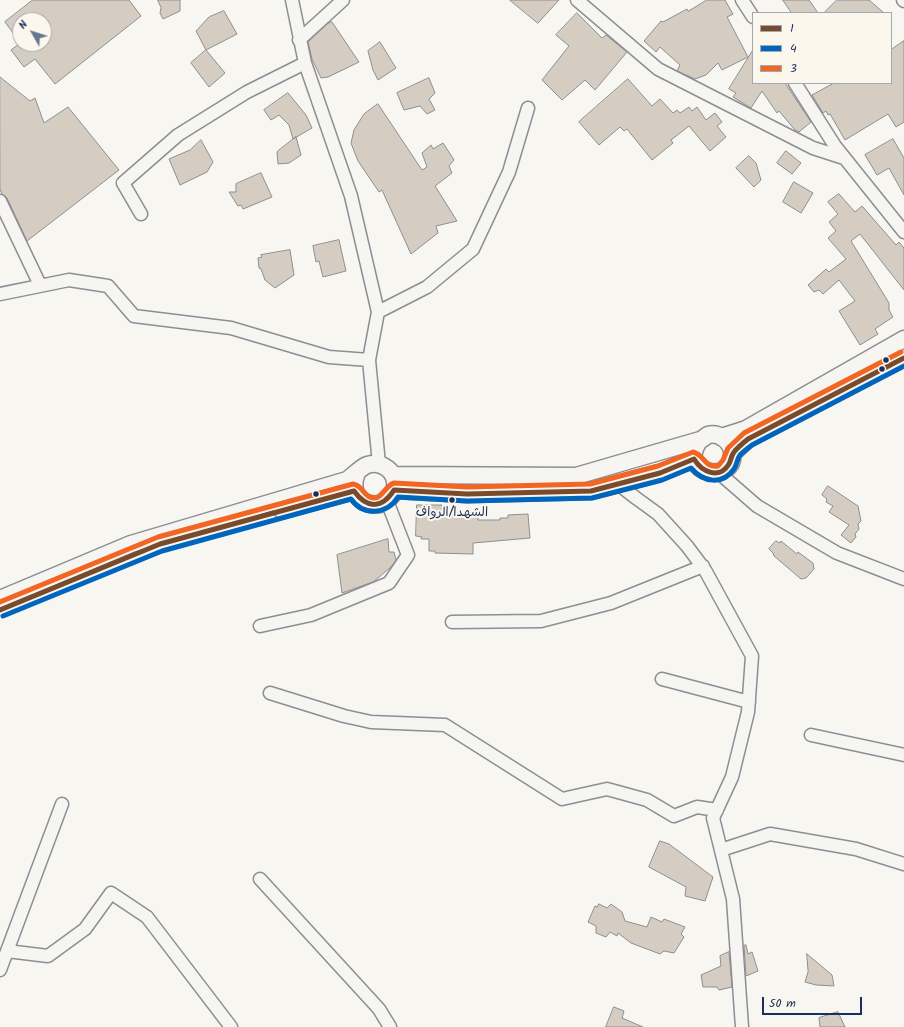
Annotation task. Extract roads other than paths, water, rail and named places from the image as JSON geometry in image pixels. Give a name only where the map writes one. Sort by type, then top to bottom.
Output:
[{"type":"street","points":[[292,0],[299,40],[305,63],[352,196],[378,312],[369,360],[379,464]]},
{"type":"street","points":[[299,40],[343,0]]},
{"type":"street","points":[[577,0],[658,69],[812,148],[844,158]]},
{"type":"street","points":[[742,0],[752,15]]},
{"type":"street","points":[[141,214],[123,183],[178,135],[247,92],[305,63]]},
{"type":"street","points":[[796,84],[835,146],[904,232]]},
{"type":"street","points":[[378,312],[427,287],[473,249],[509,172],[528,108]]},
{"type":"street","points":[[0,201],[40,286]]},
{"type":"street","points":[[0,294],[69,280],[108,286],[134,316],[231,328],[329,357],[369,360]]},
{"type":"street","points":[[721,437],[746,429],[904,340]]},
{"type":"street","points":[[732,454],[748,439],[904,358]]},
{"type":"street","points":[[357,473],[354,480],[354,491],[363,502],[370,505],[377,505],[391,489],[576,476],[715,435],[728,442],[731,448],[732,454],[729,465],[724,470],[708,473],[697,465],[694,459],[694,452],[696,445],[700,440]]},
{"type":"street","points":[[391,489],[467,494],[591,491],[660,473],[694,459]]},
{"type":"street","points":[[0,599],[131,544],[347,480],[365,466],[379,464],[389,470],[391,489],[408,555],[389,583],[311,615],[260,626]]},
{"type":"street","points":[[718,472],[757,506],[837,553],[904,579]]},
{"type":"street","points":[[618,484],[658,514],[703,566],[752,656],[748,712],[732,776],[713,818],[733,899],[739,1026]]},
{"type":"street","points":[[0,610],[160,544],[354,491]]},
{"type":"street","points":[[452,622],[541,621],[610,604],[703,566]]},
{"type":"street","points":[[662,679],[748,702]]},
{"type":"street","points":[[270,693],[344,716],[370,722],[445,725],[562,798],[607,789],[647,800],[674,816],[697,807],[717,810]]},
{"type":"street","points":[[811,735],[904,755]]},
{"type":"street","points":[[0,970],[62,804]]},
{"type":"street","points":[[721,850],[770,834],[856,849],[904,864]]},
{"type":"street","points":[[260,879],[379,1009],[390,1027]]},
{"type":"street","points":[[7,951],[48,956],[85,929],[112,893],[147,917],[231,1027]]},
{"type":"place","name":"الشهدا/الرواف","points":[[452,500]]}]
